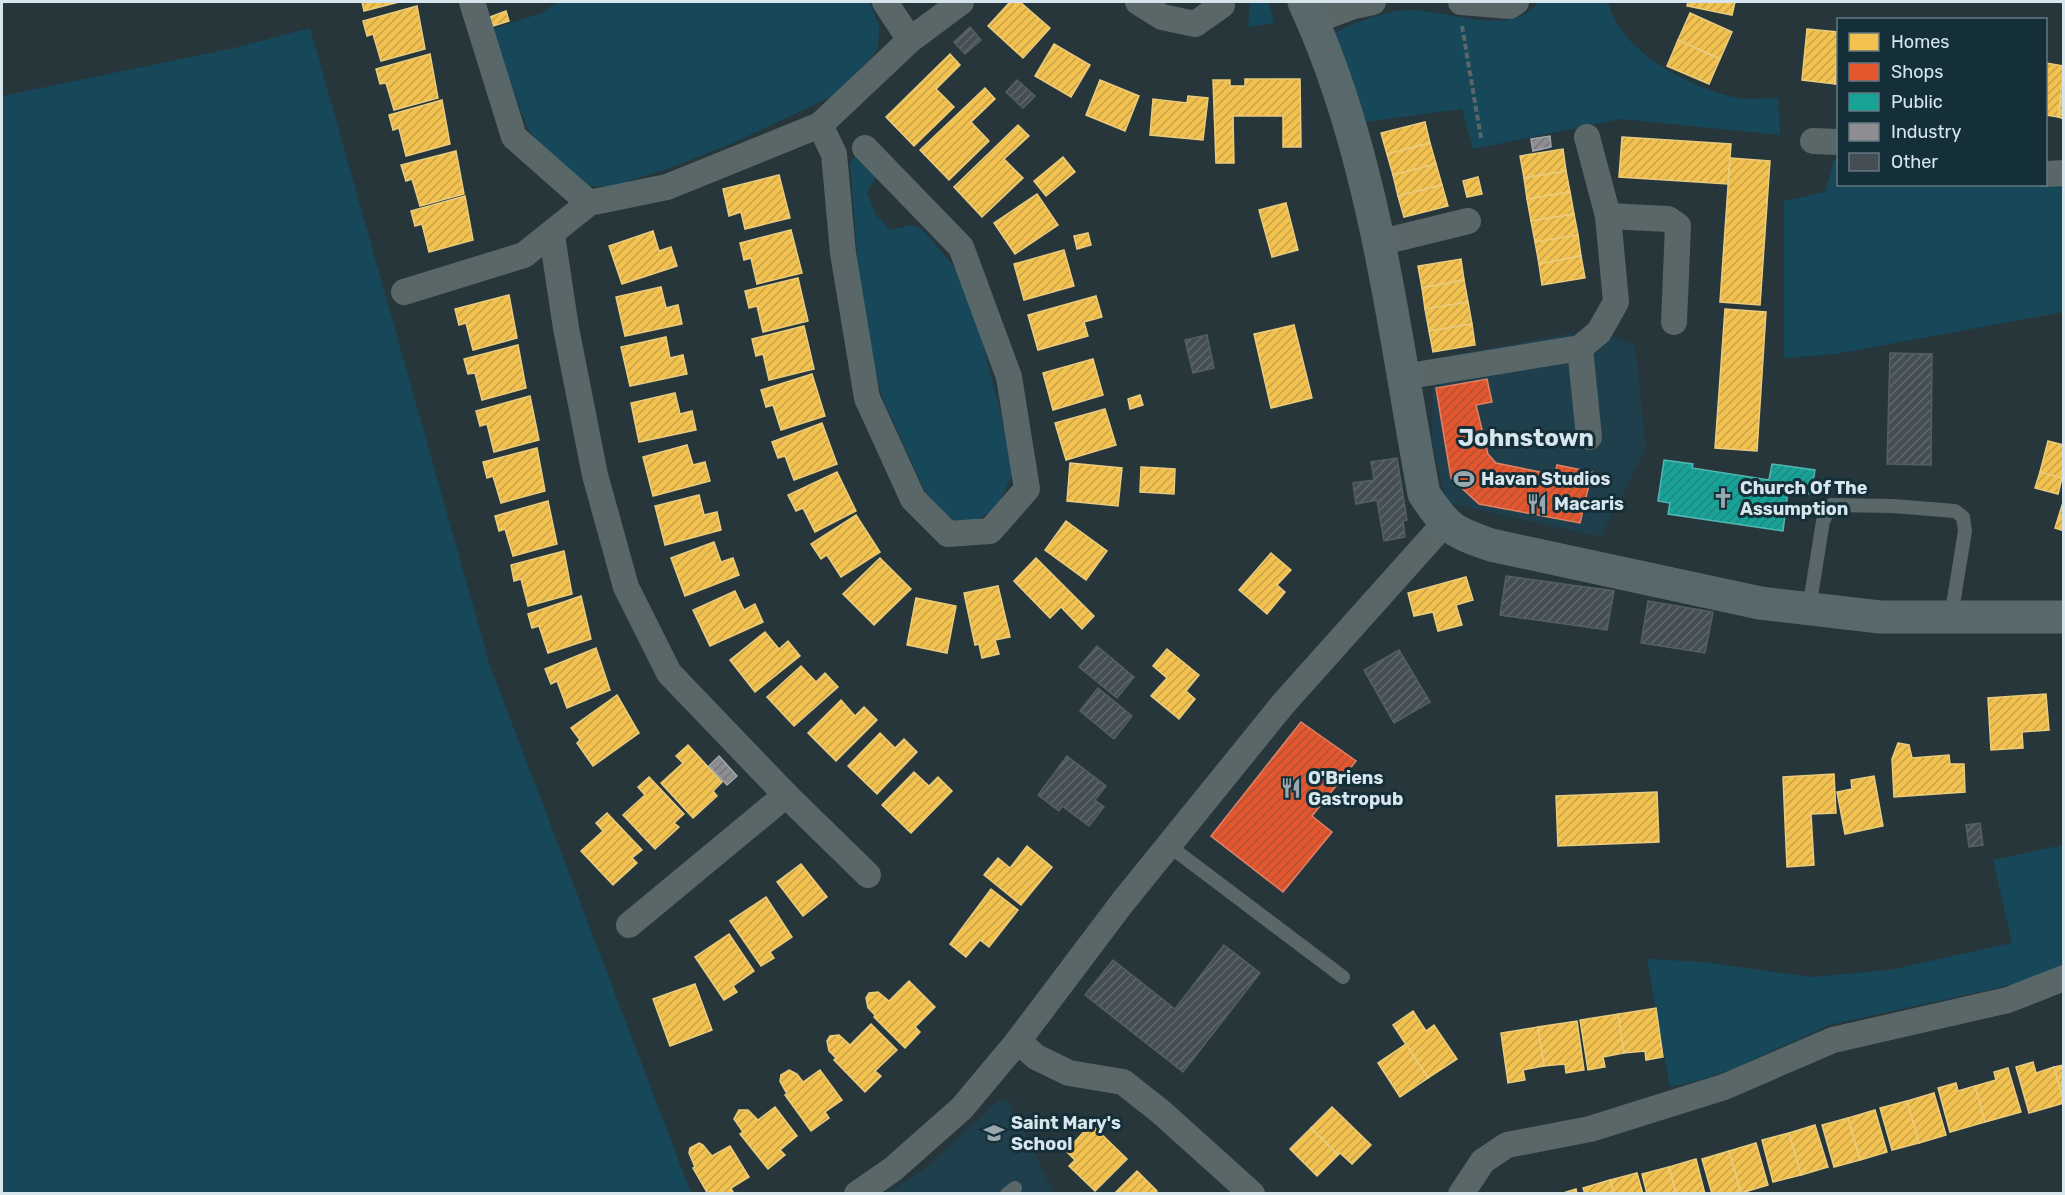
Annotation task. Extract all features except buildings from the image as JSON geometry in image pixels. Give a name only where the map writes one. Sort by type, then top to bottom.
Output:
[{"type":"street","points":[[472,2],[514,137],[589,203]]},
{"type":"street","points":[[885,2],[910,40]]},
{"type":"street","points":[[404,292],[524,255],[552,235],[589,203],[667,187],[820,125],[910,40],[961,2]]},
{"type":"street","points":[[1138,2],[1162,17],[1195,24],[1222,5]]},
{"type":"street","points":[[1373,2],[1309,11],[1345,102],[1378,243],[1424,494],[1444,524],[1462,535],[1491,545],[1760,603],[1880,617],[2064,617]]},
{"type":"street","points":[[1461,14],[1510,6],[1516,2]]},
{"type":"street","points":[[820,125],[834,154],[843,253],[867,398],[914,499],[948,534],[990,531],[1027,489],[1009,377],[962,247],[864,148]]},
{"type":"street","points":[[1403,377],[1580,348],[1599,332],[1616,302],[1608,216],[1587,137]]},
{"type":"street","points":[[1813,141],[1837,142]]},
{"type":"street","points":[[2047,174],[2064,173]]},
{"type":"street","points":[[1608,216],[1668,219],[1678,226],[1674,321]]},
{"type":"street","points":[[1378,243],[1468,221]]},
{"type":"street","points":[[552,235],[566,328],[596,475],[626,587],[669,673],[786,795],[868,875]]},
{"type":"street","points":[[1580,348],[1589,437]]},
{"type":"street","points":[[857,1194],[893,1169],[962,1108],[1018,1041],[1168,845],[1283,704],[1444,524]]},
{"type":"street","points":[[629,925],[786,795]]},
{"type":"street","points":[[1461,1194],[1482,1161],[1507,1145],[1590,1129],[1724,1087],[1833,1040],[2008,1000],[2064,978]]},
{"type":"street","points":[[1018,1041],[1036,1057],[1069,1073],[1123,1082],[1161,1112],[1252,1194]]},
{"type":"lane","points":[[1809,609],[1823,521],[1831,505],[1893,506],[1955,511],[1964,517],[1965,531],[1952,617]]},
{"type":"lane","points":[[1168,845],[1343,977]]},
{"type":"path","points":[[1461,14],[1481,138]]},
{"type":"shaded area","points":[[557,2],[869,2],[879,25],[878,48],[863,69],[833,96],[733,143],[667,169],[612,186],[588,186],[553,162],[528,129],[490,30],[542,13]]},
{"type":"shaded area","points":[[1250,2],[1268,2],[1274,23],[1248,27]]},
{"type":"shaded area","points":[[1538,2],[1608,2],[1615,20],[1627,37],[1663,67],[1684,79],[1726,95],[1750,99],[1778,98],[1780,135],[1621,119],[1473,149],[1462,109],[1364,122],[1335,33],[1369,18],[1406,10],[1477,20],[1513,19],[1527,13]]},
{"type":"shaded area","points":[[310,28],[490,666],[691,1193],[2,1193],[2,96],[234,48]]},
{"type":"shaded area","points":[[857,154],[879,173],[867,192],[876,215],[890,230],[910,225],[922,229],[962,276],[973,306],[1015,469],[997,507],[974,522],[954,520],[930,502],[883,399],[871,355],[858,266],[850,163]]},
{"type":"shaded area","points":[[1837,159],[1837,186],[2063,185],[2063,312],[1836,354],[1784,358],[1784,201],[1825,192],[1834,160]]},
{"type":"shaded area","points":[[1595,329],[1635,345],[1646,449],[1601,537],[1447,503],[1432,442],[1433,378],[1426,360]]},
{"type":"shaded area","points":[[2063,845],[2063,969],[2006,986],[1829,1025],[1738,1067],[1701,1080],[1670,1087],[1647,959],[1703,962],[1811,977],[1889,970],[2012,943],[1993,860]]},
{"type":"shaded area","name":"Saint Mary's School","points":[[998,1101],[1009,1101],[1054,1193],[887,1194],[928,1166]]},
{"type":"place","name":"Havan Studios","points":[[1464,479]]},
{"type":"place","name":"Church Of The Assumption","points":[[1723,498]]},
{"type":"place","name":"Macaris","points":[[1537,504]]},
{"type":"place","name":"O'Briens Gastropub","points":[[1291,788]]},
{"type":"place","name":"Saint Mary's School","points":[[994,1133]]},
{"type":"district","name":"Johnstown","points":[[1526,438]]}]
